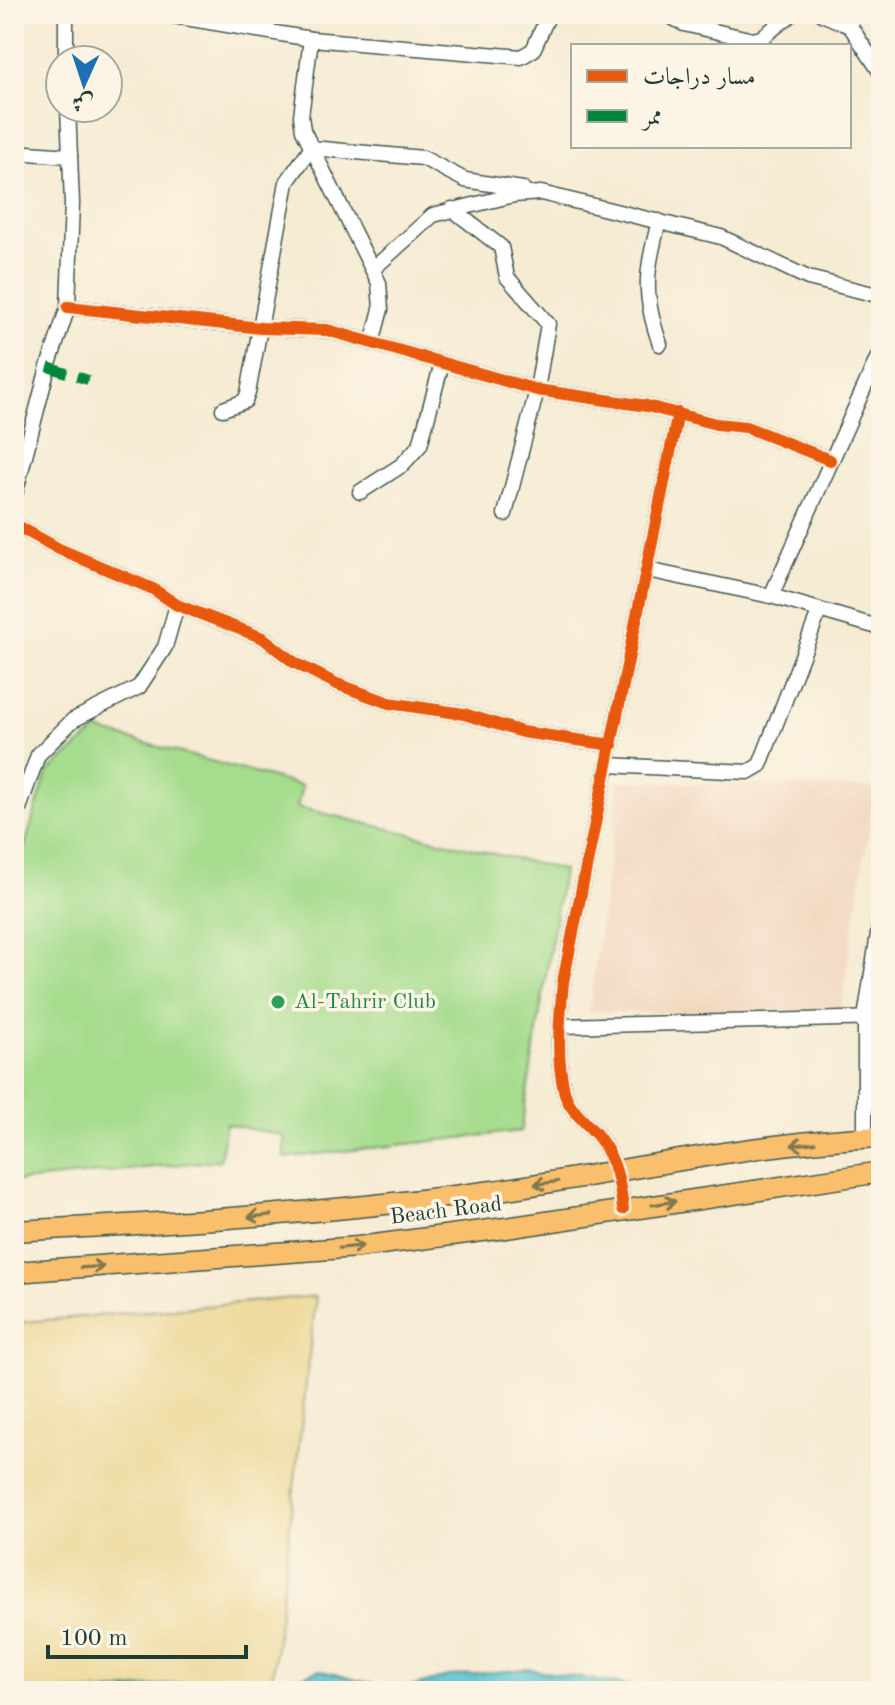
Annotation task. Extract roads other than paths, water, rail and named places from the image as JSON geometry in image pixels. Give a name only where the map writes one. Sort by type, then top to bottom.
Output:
[{"type":"highway","name":"Beach Road","points":[[14,1231],[350,1209],[619,1172],[749,1150],[873,1138]]},
{"type":"highway","name":"Beach Road","points":[[14,1272],[358,1247],[881,1172]]},
{"type":"street","points":[[66,14],[66,44]]},
{"type":"street","points":[[162,14],[311,39],[521,57],[533,50],[549,14]]},
{"type":"street","points":[[666,14],[684,24],[753,40],[761,38],[792,14]]},
{"type":"street","points":[[822,14],[852,20],[881,73]]},
{"type":"street","points":[[311,39],[301,116],[311,148],[373,269],[382,296],[372,343]]},
{"type":"street","points":[[14,498],[48,367],[68,307],[72,203],[69,124]]},
{"type":"street","points":[[311,148],[423,158],[465,180],[541,193],[721,237],[808,278],[881,296]]},
{"type":"street","points":[[223,409],[245,401],[287,182],[311,148]]},
{"type":"street","points":[[14,152],[70,156]]},
{"type":"street","points":[[373,269],[433,215],[541,193]]},
{"type":"street","points":[[452,209],[497,242],[503,251],[507,277],[548,324],[537,390],[505,514]]},
{"type":"street","points":[[659,221],[648,266],[647,308],[660,344]]},
{"type":"street","points":[[68,307],[261,328],[319,329],[537,390],[746,427],[830,460]]},
{"type":"street","points":[[771,596],[881,350]]},
{"type":"street","points":[[360,492],[402,465],[420,445],[442,363]]},
{"type":"street","points":[[623,1209],[619,1172],[599,1138],[571,1107],[565,1095],[560,1026],[563,982],[678,413]]},
{"type":"street","points":[[14,524],[59,549],[153,589],[177,605],[263,638],[295,663],[389,703],[464,714],[522,732],[612,745]]},
{"type":"street","points":[[647,570],[771,596],[881,628]]},
{"type":"street","points":[[14,822],[38,755],[73,720],[139,687],[165,647],[177,605]]},
{"type":"street","points":[[608,765],[748,772],[760,765],[819,612]]},
{"type":"street","points":[[873,1138],[865,1018],[881,915]]},
{"type":"street","points":[[560,1026],[881,1018]]},
{"type":"water","points":[[527,1669],[660,1691],[111,1691],[230,1677],[268,1680],[295,1678],[319,1670],[382,1686],[415,1686],[450,1676]]},
{"type":"place","name":"Al-Tahrir Club","points":[[278,1002]]}]
